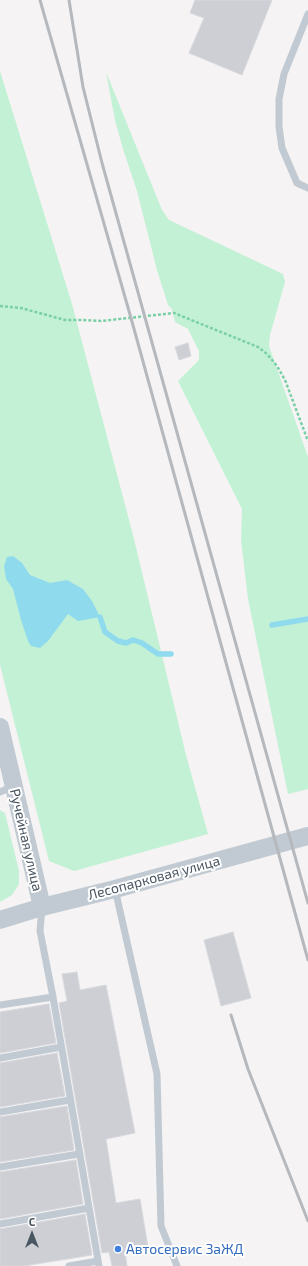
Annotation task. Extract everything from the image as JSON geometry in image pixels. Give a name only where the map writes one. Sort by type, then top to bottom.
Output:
[{"type":"street","name":"Ручейная улица","points":[[0,727],[7,789],[42,907]]},
{"type":"street","name":"Лесопарковая улица","points":[[0,920],[42,907],[115,889],[308,836]]},
{"type":"lane","points":[[308,14],[284,74],[279,99],[279,127],[282,148],[297,182],[308,188]]},
{"type":"lane","points":[[115,889],[157,1074],[161,1226],[177,1266]]},
{"type":"lane","points":[[42,907],[40,931],[53,997],[98,1264],[69,1266]]},
{"type":"lane","points":[[0,1005],[53,997]]},
{"type":"lane","points":[[0,1058],[61,1047]]},
{"type":"lane","points":[[0,1112],[70,1100]]},
{"type":"lane","points":[[0,1167],[79,1154]]},
{"type":"lane","points":[[0,1224],[89,1208]]},
{"type":"path","points":[[0,306],[21,308],[65,320],[101,321],[174,313],[258,347],[267,354],[280,370],[308,441]]},
{"type":"green space","points":[[0,71],[72,304],[133,535],[186,755],[208,834],[74,871],[49,861],[0,665]]},
{"type":"green space","points":[[106,72],[162,210],[169,220],[283,274],[285,282],[270,335],[269,346],[308,457],[308,789],[288,794],[248,599],[241,540],[242,509],[178,381],[199,360],[199,351],[188,329],[175,322],[172,309],[168,305],[157,270],[137,191],[115,120]]},
{"type":"green space","points":[[0,810],[5,813],[19,871],[19,884],[12,895],[0,902]]},
{"type":"water","points":[[13,556],[22,563],[30,575],[50,583],[67,580],[83,589],[92,601],[100,617],[78,621],[68,614],[48,641],[40,648],[31,646],[21,620],[13,589],[6,579],[4,566],[7,557]]},
{"type":"building","points":[[195,0],[272,0],[242,75],[189,53],[204,18],[190,13]]},
{"type":"building","points":[[188,343],[191,356],[179,360],[175,347]]},
{"type":"building","points":[[233,932],[251,998],[221,1006],[204,940]]},
{"type":"building","points":[[77,972],[80,990],[106,985],[135,1133],[106,1139],[116,1203],[140,1199],[148,1247],[125,1251],[127,1266],[112,1266],[109,1252],[102,1253],[59,1003],[67,1001],[62,974]]},
{"type":"building","points":[[49,1004],[56,1043],[0,1053],[0,1012]]},
{"type":"building","points":[[57,1053],[65,1096],[0,1107],[0,1063]]},
{"type":"building","points":[[67,1106],[74,1150],[0,1162],[0,1117]]},
{"type":"building","points":[[76,1160],[83,1204],[0,1219],[0,1172]]},
{"type":"building","points":[[85,1214],[92,1255],[24,1266],[0,1266],[0,1229]]},
{"type":"waterway","points":[[100,617],[105,632],[118,641],[126,643],[133,640],[142,643],[158,654],[171,654]]},
{"type":"waterway","points":[[272,625],[308,619]]},
{"type":"railway","points":[[40,0],[131,318],[308,960]]},
{"type":"railway","points":[[69,0],[83,87],[102,163],[308,903]]},
{"type":"railway","points":[[231,1015],[248,1069],[308,1221]]},
{"type":"place","name":"Автосервис ЗаЖД","points":[[118,1249]]}]
